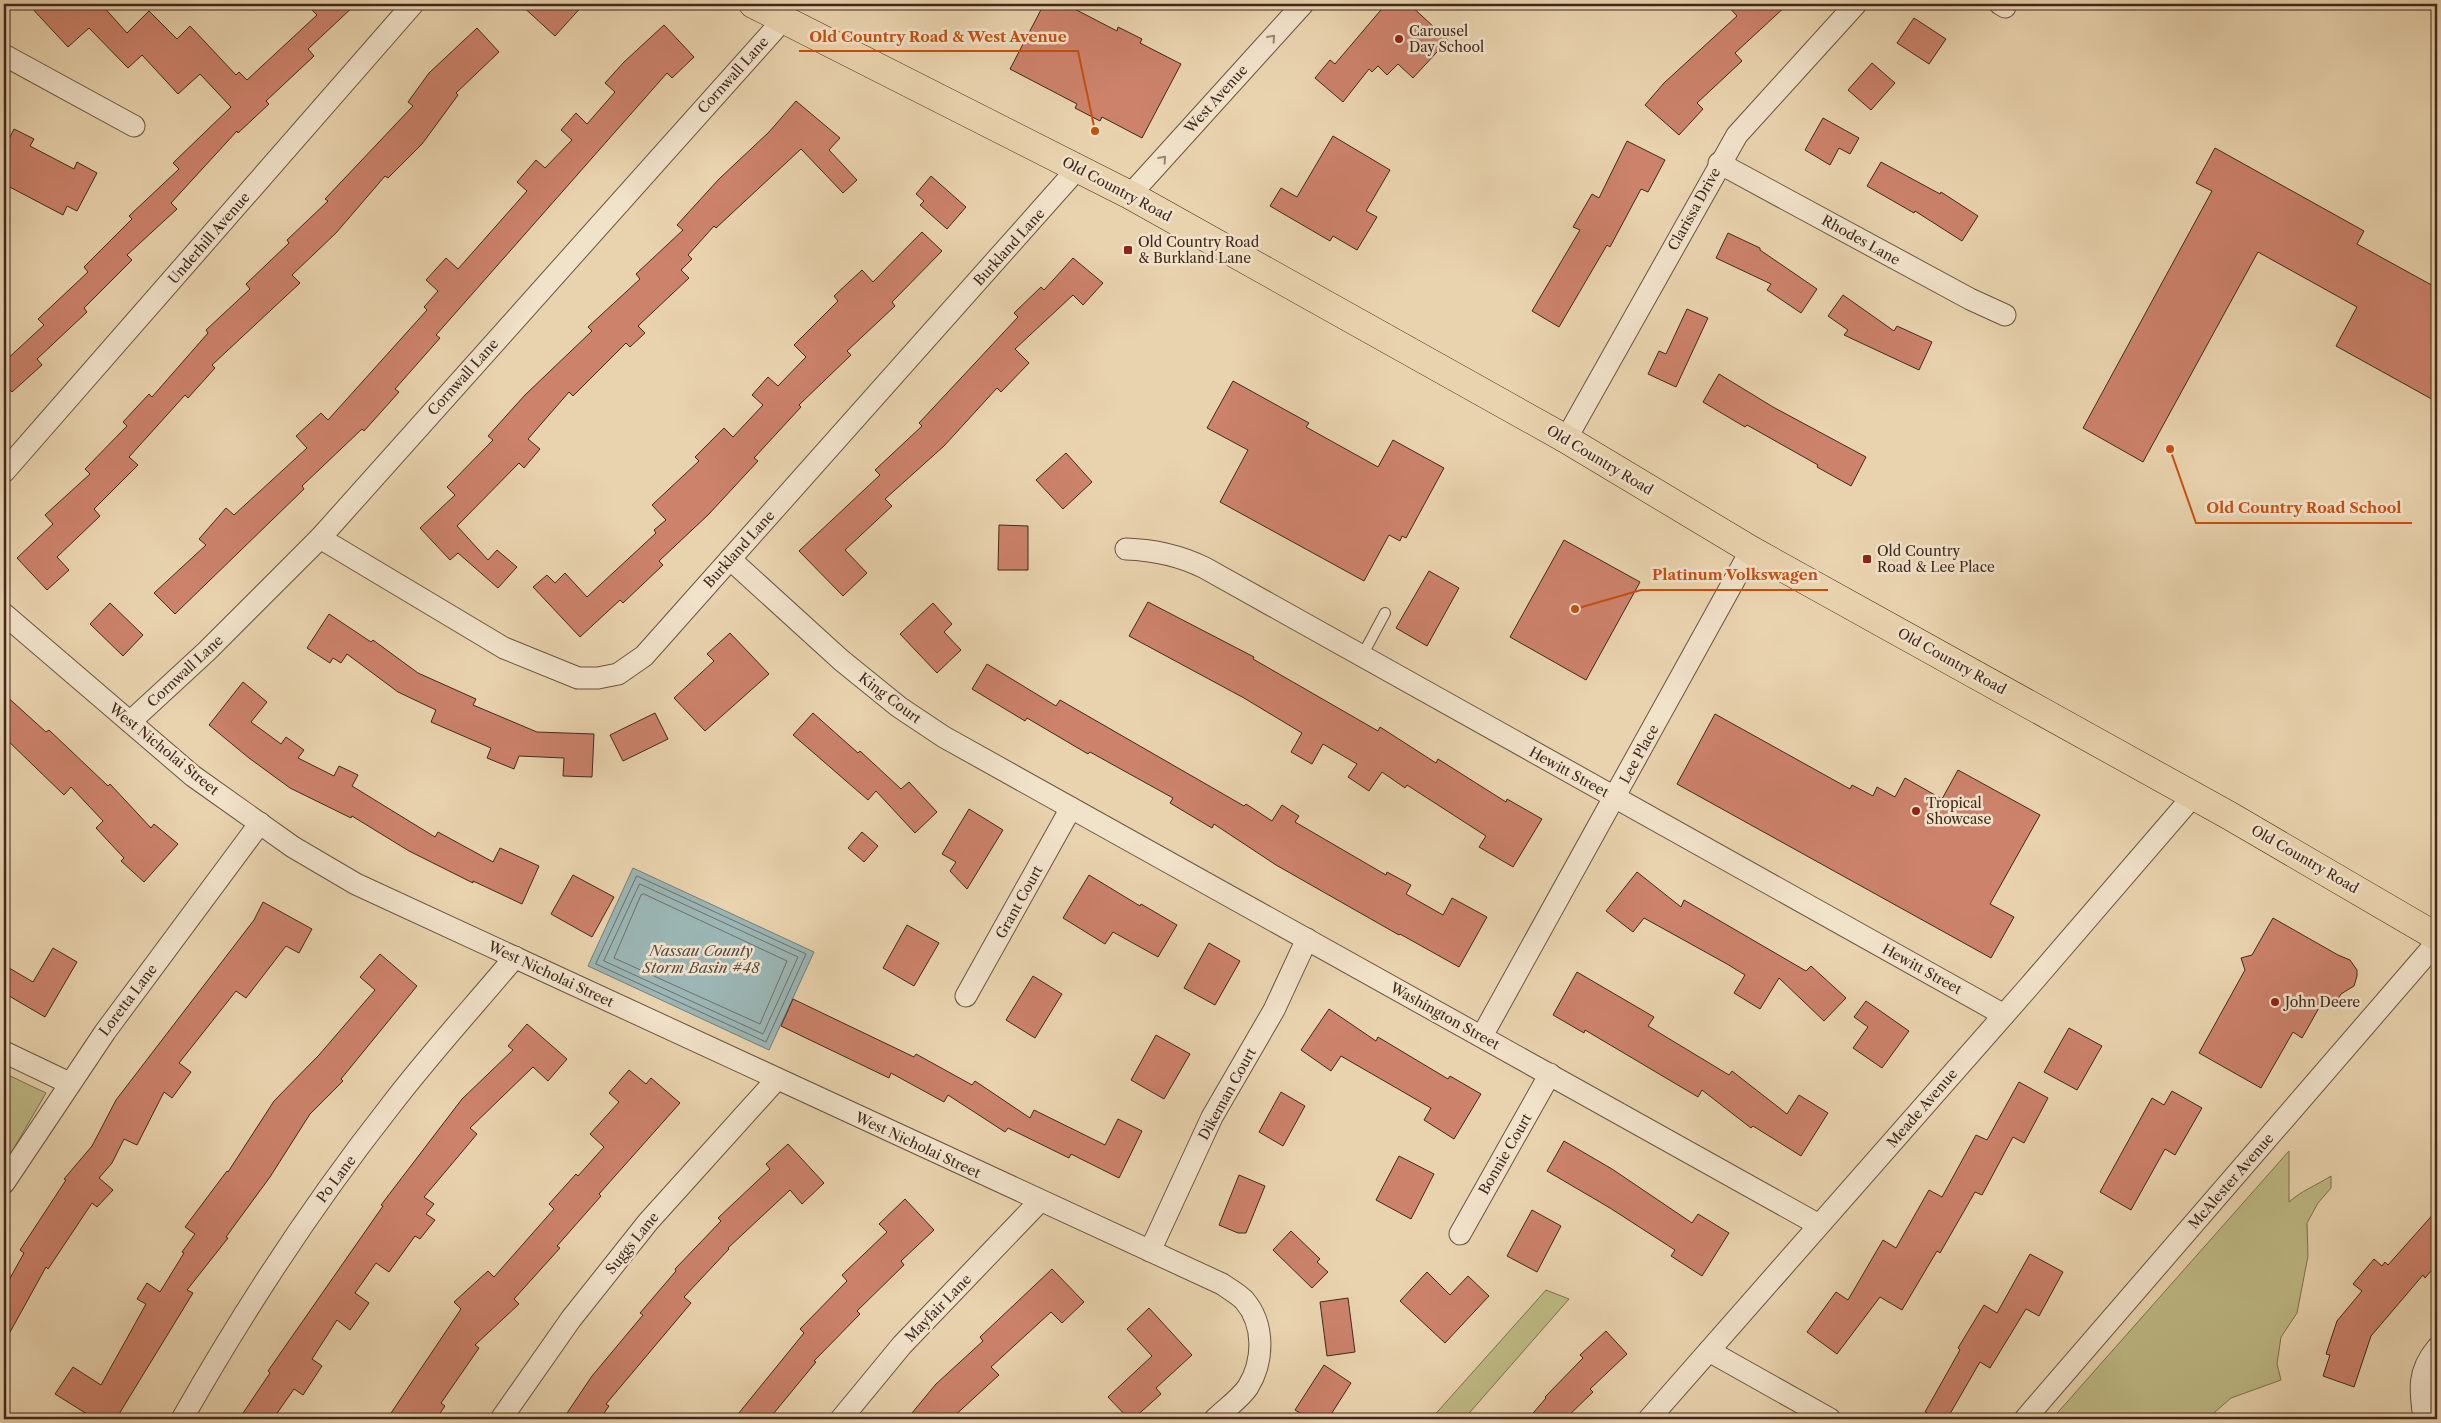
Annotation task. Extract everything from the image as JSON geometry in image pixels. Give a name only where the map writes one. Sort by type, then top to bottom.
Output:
[{"type":"main road","name":"Old Country Road","points":[[753,4],[1130,194],[1566,439],[1751,550],[2194,795],[2437,937]]},
{"type":"street","name":"Underhill Avenue","points":[[4,472],[413,4]]},
{"type":"street","name":"West Avenue","points":[[1130,194],[1303,4]]},
{"type":"street","name":"Clarissa Drive","points":[[1566,439],[1719,163],[1737,135],[1856,4]]},
{"type":"street","name":"Cornwall Lane","points":[[130,722],[207,651],[320,538],[783,20]]},
{"type":"street","points":[[4,55],[134,126]]},
{"type":"street","name":"Rhodes Lane","points":[[1719,163],[1970,299],[2005,315]]},
{"type":"street","name":"Burkland Lane","points":[[320,538],[504,648],[578,678],[598,678],[618,674],[644,656],[1078,168]]},
{"type":"street","name":"Hewitt Street","points":[[1126,549],[1150,550],[1190,560],[2004,1015]]},
{"type":"street","name":"Lee Place","points":[[1482,1036],[1751,550]]},
{"type":"street","name":"King Court","points":[[730,559],[840,660],[899,707],[944,737],[1071,808]]},
{"type":"street","name":"West Nicholai Street","points":[[4,614],[193,776],[293,847],[356,884],[1222,1284],[1243,1300],[1252,1313],[1260,1334],[1260,1358],[1254,1377],[1247,1389],[1215,1419]]},
{"type":"street","name":"Meade Avenue","points":[[1649,1419],[2004,1015],[2194,795]]},
{"type":"street","name":"Washington Street","points":[[1071,808],[1818,1225]]},
{"type":"street","name":"Grant Court","points":[[966,996],[1071,808]]},
{"type":"street","name":"Loretta Lane","points":[[4,1182],[69,1083],[260,823]]},
{"type":"street","name":"Dikeman Court","points":[[1150,1251],[1212,1118],[1274,1010],[1307,939]]},
{"type":"street","name":"McAlester Avenue","points":[[2025,1419],[2437,942]]},
{"type":"street","name":"Po Lane","points":[[182,1419],[229,1335],[303,1223],[391,1104],[515,957]]},
{"type":"street","points":[[4,1052],[69,1083]]},
{"type":"street","name":"Bonnie Court","points":[[1460,1234],[1550,1074]]},
{"type":"street","name":"Suggs Lane","points":[[501,1419],[571,1319],[648,1222],[777,1079]]},
{"type":"street","name":"Mayfair Lane","points":[[841,1419],[902,1346],[1040,1201]]},
{"type":"street","points":[[2424,1419],[2420,1386],[2427,1360],[2437,1348]]},
{"type":"street","points":[[1709,1351],[1830,1419]]},
{"type":"lane","points":[[1362,656],[1385,613]]},
{"type":"shaded area","points":[[4,1073],[46,1093],[4,1165]]},
{"type":"shaded area","points":[[2289,1151],[2289,1202],[2331,1176],[2331,1188],[2318,1203],[2307,1223],[2308,1256],[2297,1313],[2281,1337],[2277,1364],[2281,1380],[2231,1398],[2207,1419],[2052,1419]]},
{"type":"shaded area","points":[[1546,1290],[1569,1299],[1464,1419],[1431,1419]]},
{"type":"water","name":"Nassau County Storm Basin #48","points":[[633,868],[814,952],[769,1050],[588,966]]},
{"type":"building","points":[[28,4],[101,4],[127,33],[149,11],[177,39],[190,26],[236,75],[239,72],[247,80],[317,15],[306,4],[356,4],[308,49],[314,56],[266,101],[269,104],[238,133],[237,131],[171,203],[177,209],[127,255],[132,260],[84,308],[87,312],[37,359],[42,365],[12,392],[4,383],[4,362],[44,325],[38,319],[88,272],[84,267],[132,219],[129,216],[179,169],[173,163],[231,107],[200,74],[178,94],[142,55],[128,68],[89,28],[68,47]]},
{"type":"building","points":[[520,4],[584,4],[555,36]]},
{"type":"building","points":[[1044,4],[1065,4],[1117,31],[1118,27],[1142,39],[1140,43],[1181,64],[1142,138],[1102,117],[1100,121],[1075,108],[1077,104],[1010,69]]},
{"type":"building","name":"Carousel Day School","points":[[1386,4],[1409,4],[1448,40],[1413,78],[1398,64],[1387,75],[1378,66],[1372,72],[1369,69],[1343,102],[1315,78],[1330,60],[1335,64]]},
{"type":"building","points":[[1726,4],[1788,4],[1735,53],[1742,61],[1697,103],[1703,109],[1679,135],[1645,105],[1664,83],[1737,16]]},
{"type":"building","points":[[1914,18],[1946,39],[1929,64],[1897,43]]},
{"type":"building","points":[[664,25],[694,57],[672,78],[667,73],[436,335],[440,338],[395,389],[399,392],[364,431],[362,429],[302,486],[304,489],[175,614],[154,593],[206,545],[199,539],[226,508],[234,515],[307,448],[296,436],[321,413],[328,420],[427,310],[424,307],[438,291],[426,280],[446,258],[458,269],[527,191],[517,182],[536,160],[545,168],[572,140],[561,130],[576,113],[587,124],[615,92],[605,83],[624,62]]},
{"type":"building","points":[[477,28],[499,52],[456,93],[458,95],[422,144],[388,178],[385,176],[336,233],[292,275],[300,283],[212,365],[215,368],[188,398],[185,395],[129,457],[138,465],[94,509],[100,516],[57,557],[69,570],[47,590],[17,558],[53,524],[45,515],[90,474],[85,469],[127,426],[123,422],[149,394],[152,397],[208,333],[206,330],[250,289],[246,284],[289,243],[287,240],[328,201],[325,199],[413,106],[408,102],[429,73]]},
{"type":"building","points":[[1872,63],[1895,83],[1871,110],[1848,90]]},
{"type":"building","points":[[796,101],[840,138],[829,150],[857,180],[843,193],[801,149],[716,228],[714,226],[688,255],[692,259],[681,270],[689,278],[638,326],[645,333],[630,347],[626,343],[573,396],[569,392],[528,439],[540,449],[524,468],[519,463],[457,526],[488,560],[497,550],[517,567],[498,588],[458,553],[450,560],[420,528],[455,495],[447,487],[493,440],[488,436],[525,395],[592,331],[588,327],[640,279],[636,274],[683,230],[677,225],[719,179],[769,132]]},
{"type":"building","points":[[1823,118],[1859,138],[1850,154],[1839,148],[1830,165],[1805,150]]},
{"type":"building","points":[[14,129],[34,139],[30,146],[74,169],[77,162],[97,173],[77,211],[67,206],[63,215],[4,184],[4,149]]},
{"type":"building","points":[[1333,136],[1390,170],[1366,211],[1377,217],[1357,250],[1333,236],[1330,241],[1270,206],[1281,188],[1297,197]]},
{"type":"building","points":[[1627,141],[1665,160],[1648,192],[1641,189],[1610,247],[1607,245],[1559,327],[1532,311],[1580,230],[1573,227],[1592,194],[1599,198]]},
{"type":"building","points":[[2215,148],[2364,231],[2357,244],[2437,288],[2437,402],[2336,346],[2357,307],[2258,252],[2143,462],[2083,428],[2212,191],[2196,183]]},
{"type":"building","points":[[1881,162],[1940,194],[1941,192],[1978,216],[1962,241],[1915,211],[1914,213],[1867,186]]},
{"type":"building","points":[[931,176],[966,207],[947,229],[920,205],[924,201],[916,194]]},
{"type":"building","points":[[922,232],[942,251],[892,302],[895,306],[847,351],[851,355],[799,405],[801,407],[754,458],[758,461],[709,514],[659,561],[663,565],[623,603],[620,600],[580,637],[533,587],[547,575],[555,583],[565,573],[587,597],[656,533],[654,530],[666,520],[652,505],[699,461],[695,457],[724,428],[733,437],[763,405],[752,395],[768,377],[778,386],[806,357],[794,345],[838,301],[834,296],[862,270],[873,282]]},
{"type":"building","points":[[1728,233],[1760,248],[1760,250],[1817,289],[1801,313],[1767,290],[1771,284],[1716,258]]},
{"type":"building","points":[[1073,258],[1103,283],[1083,305],[1073,295],[1015,349],[1029,363],[1001,392],[997,388],[944,446],[885,499],[892,506],[845,550],[867,573],[843,596],[799,551],[880,475],[875,470],[922,426],[919,423],[1018,317],[1014,313],[1041,287],[1044,290]]},
{"type":"building","points":[[1843,295],[1894,331],[1897,326],[1932,342],[1919,370],[1844,335],[1848,330],[1828,316]]},
{"type":"building","points":[[1687,309],[1708,318],[1676,387],[1648,374],[1659,351],[1666,354]]},
{"type":"building","points":[[1719,374],[1773,407],[1866,457],[1851,486],[1817,467],[1818,465],[1747,425],[1745,427],[1703,402]]},
{"type":"building","points":[[1233,381],[1309,423],[1306,427],[1378,467],[1393,440],[1444,468],[1406,538],[1402,536],[1400,541],[1389,535],[1364,581],[1220,502],[1248,450],[1207,428]]},
{"type":"building","points":[[1066,453],[1092,482],[1063,509],[1036,480]]},
{"type":"building","points":[[999,525],[1028,526],[1028,570],[998,570]]},
{"type":"building","points":[[1564,540],[1640,582],[1586,680],[1510,637]]},
{"type":"building","points":[[1429,571],[1459,588],[1427,646],[1396,628]]},
{"type":"building","points":[[1148,602],[1254,657],[1253,659],[1378,731],[1380,727],[1436,763],[1438,759],[1506,802],[1507,799],[1542,819],[1513,867],[1479,847],[1486,836],[1407,785],[1405,788],[1382,772],[1369,791],[1348,777],[1357,764],[1323,744],[1312,764],[1291,752],[1302,733],[1244,698],[1129,636]]},
{"type":"building","points":[[110,603],[143,635],[123,656],[90,624]]},
{"type":"building","points":[[933,603],[952,624],[944,632],[961,650],[937,673],[900,634]]},
{"type":"building","points":[[329,614],[371,642],[373,640],[418,673],[476,699],[473,705],[537,732],[594,734],[592,777],[563,776],[564,758],[519,756],[514,769],[487,758],[491,748],[431,722],[436,710],[398,692],[347,654],[341,663],[333,658],[330,663],[307,648]]},
{"type":"building","points":[[730,633],[769,674],[705,731],[674,698],[714,661],[707,654]]},
{"type":"building","points":[[987,664],[1056,706],[1060,700],[1244,806],[1246,804],[1272,821],[1282,805],[1299,816],[1295,822],[1386,875],[1387,872],[1411,885],[1406,894],[1443,915],[1452,898],[1487,917],[1459,967],[1276,865],[1214,824],[1212,828],[1170,803],[1173,798],[1090,752],[1088,754],[1027,718],[1025,721],[972,689]]},
{"type":"building","points":[[243,682],[267,702],[251,722],[281,744],[286,737],[304,750],[298,758],[334,776],[339,766],[358,775],[352,786],[435,837],[438,832],[493,862],[500,848],[539,866],[522,904],[473,881],[473,883],[409,851],[352,816],[351,818],[290,788],[249,758],[209,725]]},
{"type":"building","points":[[4,694],[46,732],[49,730],[108,786],[110,784],[151,828],[154,824],[178,844],[144,882],[121,861],[124,858],[96,828],[103,821],[71,787],[64,795],[4,737]]},
{"type":"building","points":[[655,713],[668,739],[623,761],[610,735]]},
{"type":"building","points":[[813,713],[858,753],[860,751],[901,789],[909,782],[937,812],[915,833],[876,791],[868,800],[793,735]]},
{"type":"building","points":[[1715,714],[1850,789],[1852,785],[1873,796],[1877,787],[1895,797],[1905,778],[1942,799],[1958,770],[2040,815],[1990,904],[2014,917],[1991,958],[1677,784]]},
{"type":"building","points":[[969,809],[1003,830],[967,889],[950,871],[956,862],[942,854]]},
{"type":"building","points":[[862,832],[878,846],[864,862],[848,848]]},
{"type":"building","points":[[1637,872],[1681,907],[1684,900],[1806,971],[1811,966],[1846,998],[1824,1021],[1779,978],[1760,1009],[1734,993],[1745,975],[1644,918],[1633,932],[1606,911]]},
{"type":"building","points":[[573,875],[614,897],[592,937],[551,914]]},
{"type":"building","points":[[1089,875],[1140,906],[1141,904],[1177,925],[1158,957],[1113,932],[1105,944],[1063,918]]},
{"type":"building","points":[[263,902],[312,929],[299,953],[286,946],[246,998],[236,991],[179,1063],[191,1072],[172,1098],[164,1092],[137,1145],[124,1139],[112,1163],[99,1178],[113,1190],[97,1207],[92,1203],[48,1269],[46,1267],[4,1343],[4,1289],[24,1253],[20,1250],[66,1180],[64,1179],[92,1146],[116,1100],[254,920]]},
{"type":"building","name":"John Deere","points":[[2273,918],[2350,960],[2357,970],[2357,976],[2354,986],[2341,994],[2334,1005],[2324,999],[2302,1038],[2293,1032],[2261,1088],[2199,1053],[2245,970],[2241,958],[2252,955]]},
{"type":"building","points":[[907,925],[939,943],[914,986],[883,968]]},
{"type":"building","points":[[1209,943],[1240,961],[1215,1005],[1184,988]]},
{"type":"building","points":[[53,948],[77,962],[45,1017],[4,993],[4,965],[33,982]]},
{"type":"building","points":[[380,954],[417,986],[341,1079],[343,1081],[310,1114],[270,1177],[226,1237],[228,1238],[187,1290],[193,1293],[116,1419],[95,1419],[55,1394],[73,1367],[101,1385],[146,1304],[137,1299],[147,1283],[160,1292],[184,1253],[182,1252],[195,1234],[185,1227],[228,1172],[274,1101],[319,1055],[375,990],[360,977]]},
{"type":"building","points":[[1577,972],[1654,1017],[1648,1026],[1729,1075],[1732,1071],[1787,1114],[1799,1095],[1828,1113],[1801,1156],[1753,1126],[1751,1128],[1702,1090],[1698,1097],[1585,1030],[1584,1033],[1553,1015]]},
{"type":"building","points":[[1033,976],[1062,994],[1035,1038],[1006,1020]]},
{"type":"building","points":[[793,999],[914,1057],[916,1054],[972,1085],[975,1081],[1030,1118],[1034,1110],[1105,1145],[1118,1119],[1142,1131],[1119,1178],[1071,1154],[1069,1158],[1008,1128],[1005,1132],[948,1095],[944,1102],[891,1073],[889,1078],[781,1026]]},
{"type":"building","points":[[1866,1001],[1909,1031],[1882,1068],[1853,1048],[1868,1027],[1854,1017]]},
{"type":"building","points":[[1329,1009],[1376,1041],[1378,1037],[1448,1079],[1450,1076],[1481,1094],[1454,1139],[1424,1120],[1431,1108],[1341,1056],[1331,1071],[1301,1050]]},
{"type":"building","points":[[527,1024],[567,1059],[548,1081],[533,1067],[470,1128],[477,1134],[424,1197],[434,1204],[426,1214],[435,1220],[420,1239],[415,1236],[389,1272],[376,1263],[355,1293],[369,1303],[350,1330],[337,1320],[312,1359],[322,1366],[303,1395],[294,1389],[273,1419],[239,1419],[270,1373],[268,1371],[383,1206],[381,1205],[462,1099],[513,1050],[508,1046]]},
{"type":"building","points":[[2069,1028],[2102,1046],[2077,1090],[2044,1072]]},
{"type":"building","points":[[1156,1035],[1190,1054],[1164,1099],[1131,1080]]},
{"type":"building","points":[[629,1070],[646,1084],[651,1078],[680,1103],[599,1194],[601,1196],[557,1246],[560,1248],[514,1299],[519,1304],[475,1345],[479,1348],[441,1403],[445,1406],[436,1419],[387,1419],[461,1309],[454,1302],[488,1271],[494,1277],[554,1209],[549,1204],[604,1147],[590,1134],[619,1102],[609,1093]]},
{"type":"building","points":[[2019,1082],[2048,1098],[2024,1143],[2013,1137],[1982,1195],[1975,1192],[1940,1253],[1937,1251],[1902,1310],[1880,1297],[1837,1354],[1807,1332],[1836,1292],[1848,1300],[1883,1240],[1896,1248],[1929,1190],[1942,1197],[1976,1135],[1987,1140]]},
{"type":"building","points":[[2172,1091],[2202,1108],[2175,1155],[2165,1149],[2131,1210],[2100,1192],[2152,1098],[2164,1105]]},
{"type":"building","points":[[1281,1092],[1305,1106],[1283,1146],[1259,1132]]},
{"type":"building","points":[[1564,1141],[1612,1169],[1692,1223],[1698,1214],[1729,1233],[1702,1276],[1671,1256],[1675,1250],[1610,1208],[1547,1171]]},
{"type":"building","points":[[788,1144],[824,1183],[802,1204],[790,1190],[728,1248],[684,1297],[691,1303],[606,1404],[609,1406],[600,1419],[563,1419],[592,1376],[643,1315],[640,1313],[676,1271],[675,1269],[721,1221],[718,1218],[770,1169],[766,1164]]},
{"type":"building","points":[[1399,1156],[1434,1174],[1411,1219],[1376,1200]]},
{"type":"building","points":[[1239,1175],[1265,1186],[1246,1233],[1238,1233],[1219,1225]]},
{"type":"building","points":[[905,1199],[934,1230],[901,1261],[904,1265],[857,1311],[860,1314],[814,1361],[816,1362],[769,1419],[734,1419],[804,1333],[800,1329],[847,1281],[842,1275],[887,1232],[879,1224]]},
{"type":"building","points":[[1532,1210],[1561,1226],[1537,1272],[1507,1256]]},
{"type":"building","points":[[2437,1210],[2437,1264],[2425,1278],[2423,1275],[2371,1336],[2354,1387],[2323,1376],[2330,1355],[2326,1354],[2337,1321],[2362,1291],[2353,1284],[2374,1259],[2382,1266],[2385,1262],[2388,1265]]},
{"type":"building","points":[[1291,1231],[1320,1259],[1317,1262],[1328,1272],[1312,1288],[1273,1250]]},
{"type":"building","points":[[2030,1254],[2063,1272],[2039,1316],[2026,1309],[1990,1368],[1980,1362],[1947,1419],[1938,1419],[1925,1412],[1960,1350],[1958,1348],[1984,1305],[1997,1313]]},
{"type":"building","points":[[1052,1269],[1084,1302],[1062,1323],[1051,1312],[991,1367],[999,1375],[951,1419],[907,1419],[936,1384],[983,1341],[980,1337]]},
{"type":"building","points":[[1427,1272],[1450,1295],[1468,1276],[1489,1296],[1445,1343],[1400,1301]]},
{"type":"building","points":[[1348,1298],[1355,1352],[1327,1356],[1320,1302]]},
{"type":"building","points":[[1149,1308],[1192,1355],[1156,1388],[1161,1394],[1133,1419],[1129,1419],[1108,1397],[1152,1356],[1127,1329]]},
{"type":"building","points":[[1606,1331],[1627,1354],[1590,1389],[1593,1392],[1565,1419],[1528,1419],[1545,1397],[1583,1358],[1580,1355]]},
{"type":"building","points":[[1324,1365],[1351,1383],[1328,1419],[1310,1419],[1295,1410]]},
{"type":"place","name":"Carousel Day School","points":[[1399,39]]},
{"type":"place","name":"Old Country Road & West Avenue","points":[[1095,131]]},
{"type":"place","name":"Old Country Road & Burkland Lane","points":[[1128,250]]},
{"type":"place","name":"Old Country Road School","points":[[2170,449]]},
{"type":"place","name":"Old Country Road & Lee Place","points":[[1867,559]]},
{"type":"place","name":"Platinum Volkswagen","points":[[1575,609]]},
{"type":"place","name":"Tropical Showcase","points":[[1916,811]]},
{"type":"place","name":"John Deere","points":[[2275,1002]]}]
